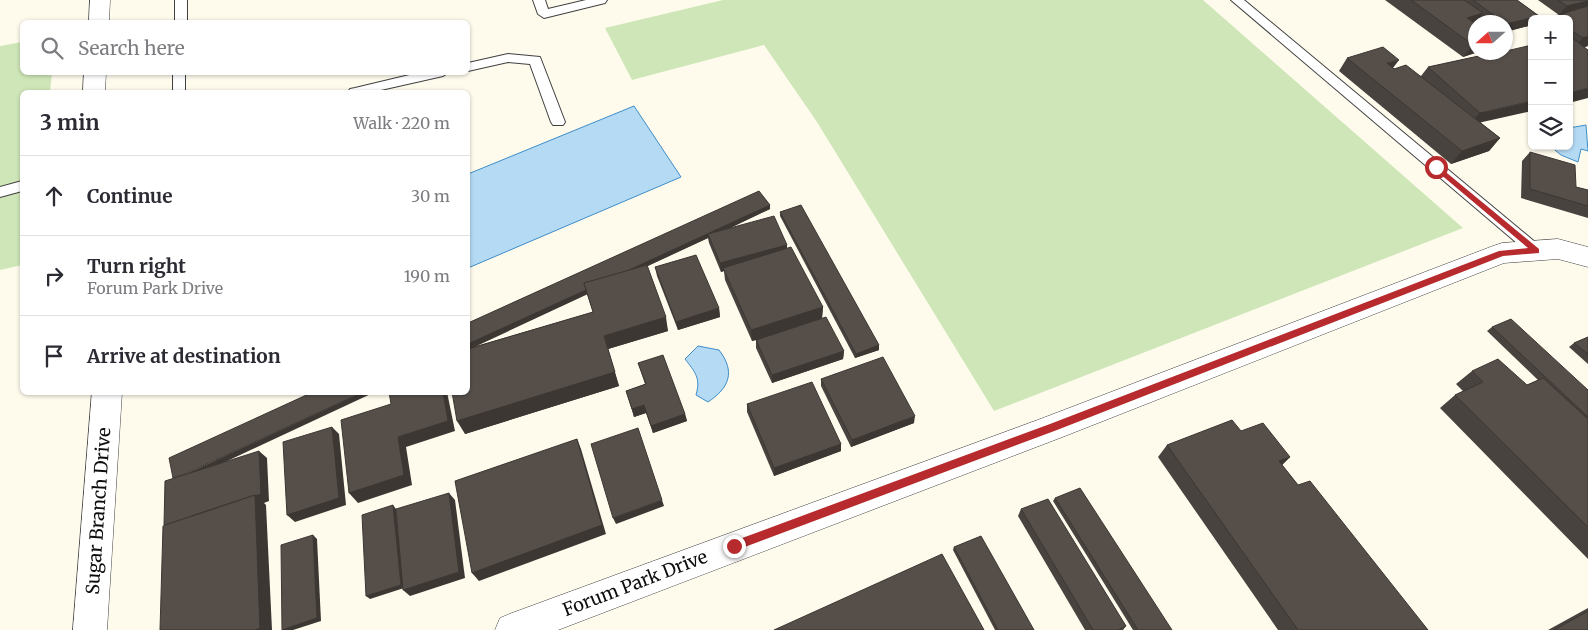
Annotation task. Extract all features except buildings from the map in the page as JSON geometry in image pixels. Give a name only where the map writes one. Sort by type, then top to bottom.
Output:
[{"type":"street","points":[[98,20],[100,0]]},
{"type":"street","points":[[94,90],[95,75]]},
{"type":"street","name":"Forum Park Drive","points":[[512,630],[1054,427],[1502,253],[1558,249],[1588,257]]},
{"type":"street","name":"Sugar Branch Drive","points":[[90,630],[107,395]]},
{"type":"lane","points":[[181,20],[182,0]]},
{"type":"lane","points":[[539,0],[544,14],[601,0]]},
{"type":"lane","points":[[1237,0],[1541,250]]},
{"type":"lane","points":[[470,67],[508,58],[535,60],[558,122]]},
{"type":"lane","points":[[179,75],[179,90]]},
{"type":"lane","points":[[364,90],[430,75]]},
{"type":"lane","points":[[0,192],[20,187]]},
{"type":"green space","points":[[723,0],[1203,0],[1463,228],[994,411],[817,122],[764,45],[632,80],[605,28]]},
{"type":"green space","points":[[20,42],[20,75],[52,75],[50,90],[20,90],[20,265],[0,270],[0,46]]},
{"type":"water","points":[[634,106],[681,177],[470,267],[470,173]]},
{"type":"water","points":[[1586,125],[1588,151],[1581,149],[1578,162],[1561,155],[1555,150],[1573,150],[1573,127]]},
{"type":"water","points":[[698,346],[719,350],[729,372],[728,379],[721,391],[708,402],[696,395],[698,384],[696,376],[685,359]]},
{"type":"route","points":[[734,546],[1054,427],[1502,253],[1536,251],[1436,167]]}]
